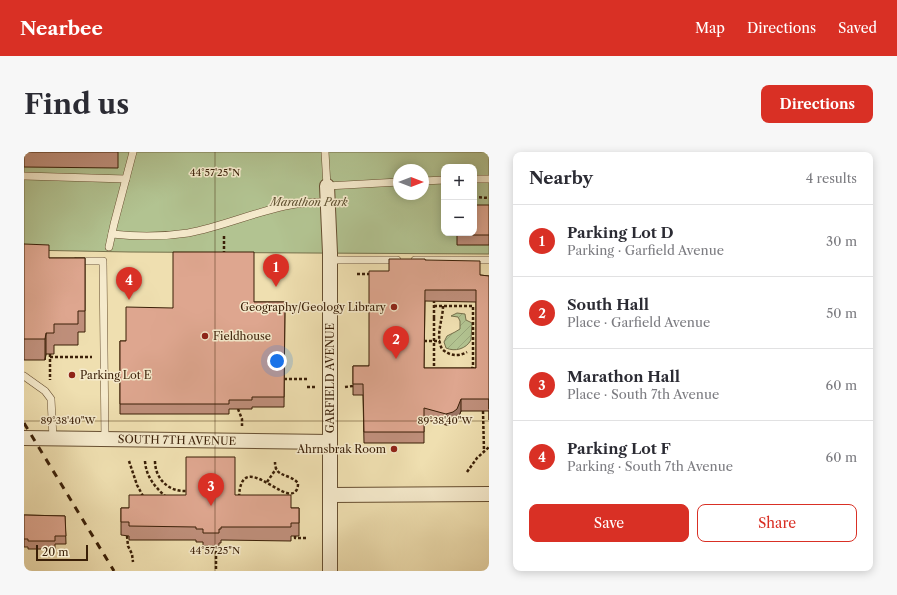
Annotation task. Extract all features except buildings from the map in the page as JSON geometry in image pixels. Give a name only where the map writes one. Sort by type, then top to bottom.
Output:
[{"type":"street","name":"GARFIELD AVENUE","points":[[327,186],[330,260],[330,571]]},
{"type":"street","name":"SOUTH 7TH AVENUE","points":[[24,438],[330,442]]},
{"type":"street","points":[[330,495],[489,494]]},
{"type":"lane","points":[[109,247],[133,152]]},
{"type":"lane","points":[[324,152],[327,186],[393,182]]},
{"type":"lane","points":[[24,176],[126,179]]},
{"type":"lane","points":[[477,179],[489,179]]},
{"type":"lane","points":[[429,181],[441,180]]},
{"type":"lane","points":[[112,234],[142,237],[188,233],[225,224],[284,206],[301,203],[328,202]]},
{"type":"lane","points":[[330,260],[489,260]]},
{"type":"lane","points":[[72,261],[103,261],[106,439]]},
{"type":"lane","points":[[24,376],[45,391],[51,399],[53,438]]},
{"type":"path","points":[[477,197],[489,198]]},
{"type":"path","points":[[224,230],[224,252]]},
{"type":"path","points":[[350,274],[374,274]]},
{"type":"path","points":[[433,374],[434,293]]},
{"type":"path","points":[[434,306],[474,306],[475,342],[473,368],[466,368]]},
{"type":"path","points":[[443,306],[440,326],[440,341],[442,349],[458,356],[466,352]]},
{"type":"path","points":[[424,341],[440,341]]},
{"type":"path","points":[[50,383],[50,356],[78,357]]},
{"type":"path","points":[[434,368],[440,368]]},
{"type":"path","points":[[284,379],[308,379]]},
{"type":"path","points":[[307,387],[317,387]]},
{"type":"path","points":[[238,409],[242,419],[242,426]]},
{"type":"path","points":[[483,411],[484,451]]},
{"type":"path","points":[[466,472],[489,446]]},
{"type":"path","points":[[129,461],[139,489],[147,502]]},
{"type":"path","points":[[145,461],[147,473],[152,482],[160,492],[167,497]]},
{"type":"path","points":[[155,461],[158,474],[168,487],[172,490],[186,491]]},
{"type":"path","points":[[235,499],[239,497],[239,487],[248,478],[258,478],[288,493],[293,493],[296,491],[298,485],[296,481],[278,472],[275,462]]},
{"type":"path","points":[[267,482],[276,469]]},
{"type":"path","points":[[127,536],[128,546],[132,554],[133,562]]},
{"type":"path","points":[[295,536],[295,538],[307,538]]},
{"type":"path","points":[[216,546],[216,571]]},
{"type":"green space","name":"Marathon Park","points":[[24,152],[489,152],[489,254],[24,250]]},
{"type":"green space","points":[[457,313],[465,314],[466,320],[472,323],[471,340],[463,348],[453,350],[446,348],[444,342],[447,336],[460,329],[460,321],[458,317],[451,316]]},
{"type":"railway","points":[[24,423],[114,571]]},
{"type":"place","name":"Parking Lot D","points":[[276,287]]},
{"type":"place","name":"Parking Lot F","points":[[129,300]]},
{"type":"place","name":"Geography/Geology Library","points":[[394,307]]},
{"type":"place","name":"Fieldhouse","points":[[205,336]]},
{"type":"place","name":"South Hall","points":[[396,359]]},
{"type":"place","name":"Parking Lot E","points":[[72,375]]},
{"type":"place","name":"Ahrnsbrak Room","points":[[394,449]]},
{"type":"place","name":"Marathon Hall","points":[[211,506]]}]
